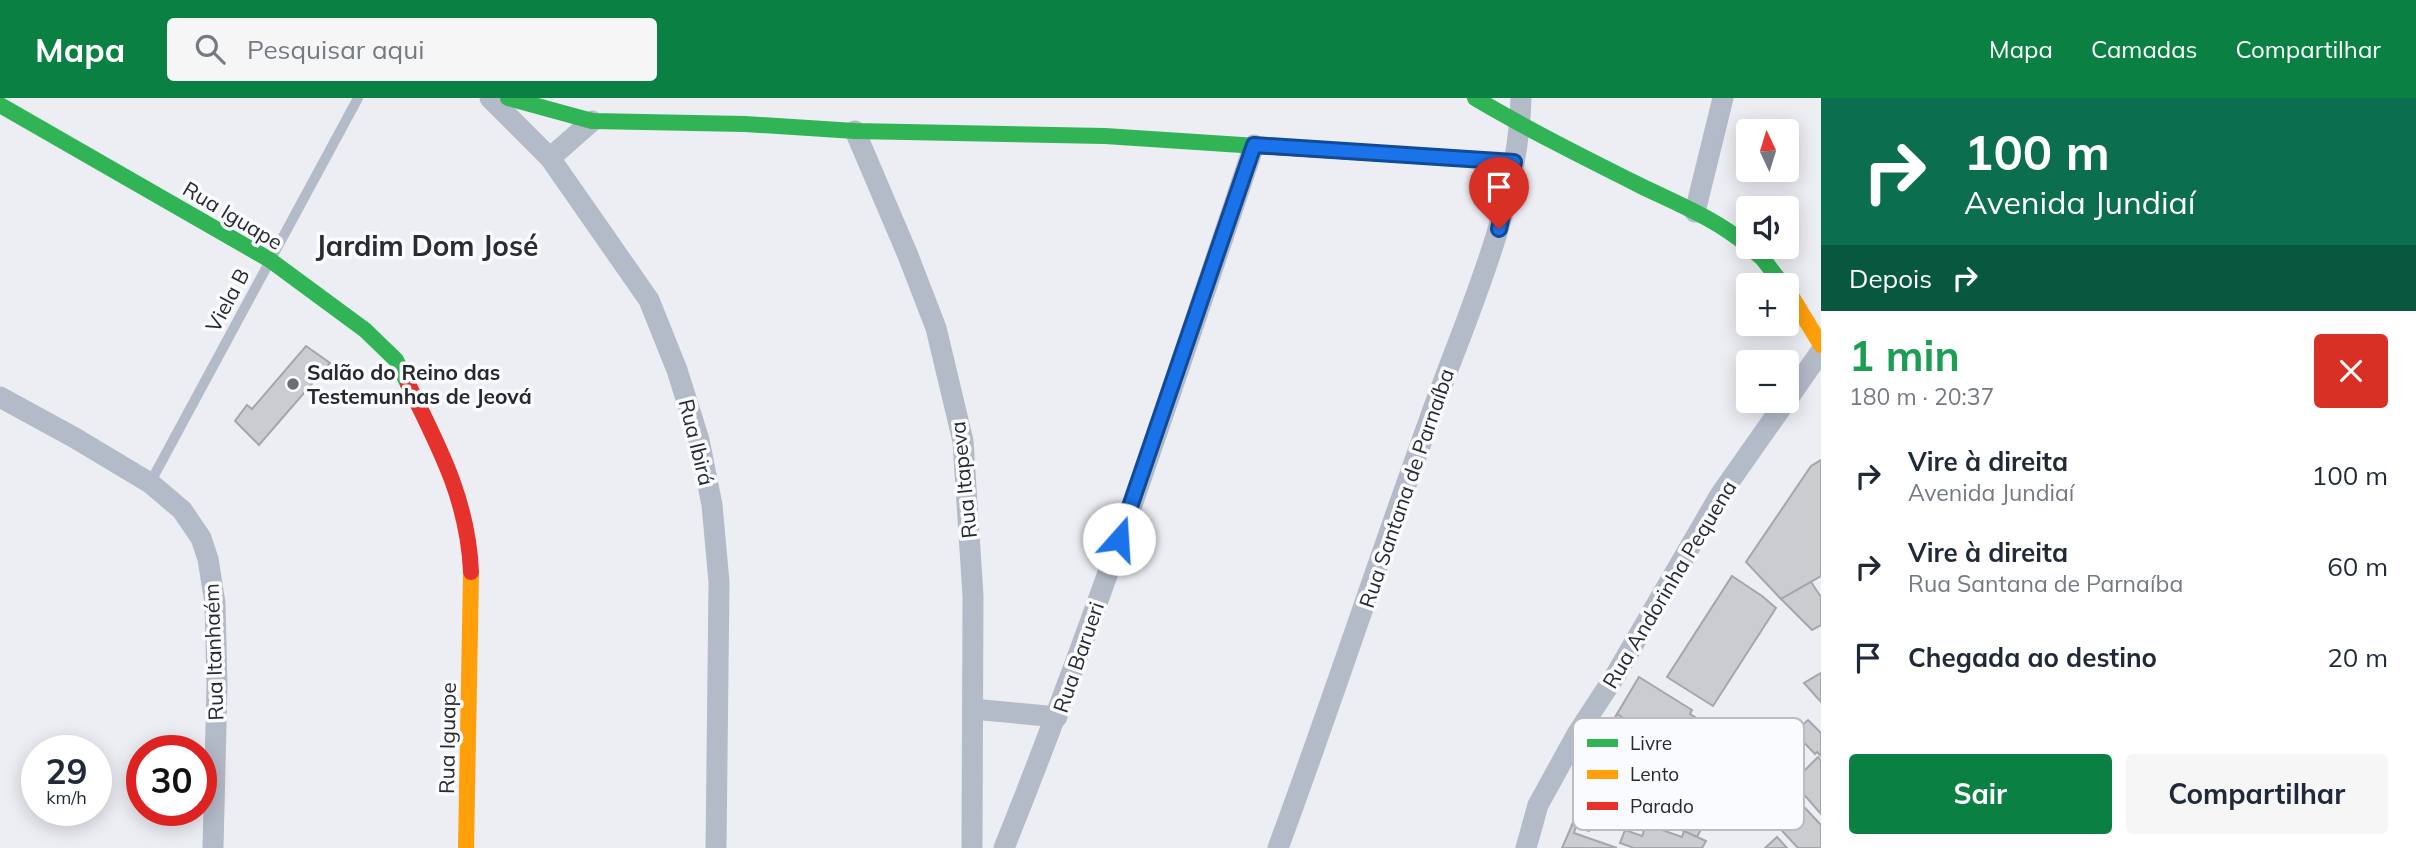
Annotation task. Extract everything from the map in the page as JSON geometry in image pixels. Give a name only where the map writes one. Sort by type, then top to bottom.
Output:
[{"type":"street","name":"Rua Ibirá","points":[[490,98],[550,158],[649,300],[677,370],[699,440],[712,505],[719,582],[716,848]]},
{"type":"street","points":[[508,98],[592,121],[745,124],[855,131],[1105,136],[1514,162]]},
{"type":"street","points":[[1475,98],[1520,125],[1695,212],[1736,235]]},
{"type":"street","name":"Rua Santana de Parnaíba","points":[[1278,848],[1499,229],[1514,162],[1521,98]]},
{"type":"street","points":[[1695,212],[1723,98]]},
{"type":"street","name":"Rua Iguape","points":[[10,106],[270,260],[365,330],[396,360],[459,495],[470,541],[472,593],[466,848]]},
{"type":"street","points":[[550,158],[592,121]]},
{"type":"street","name":"Rua Itapeva","points":[[855,131],[936,328],[962,440],[973,596],[972,848]]},
{"type":"street","name":"Rua Barueri","points":[[1004,848],[1057,717],[1254,145]]},
{"type":"street","points":[[1763,259],[1774,273]]},
{"type":"street","points":[[1799,306],[1821,345]]},
{"type":"street","name":"Rua Andorinha Pequena","points":[[1799,382],[1821,351]]},
{"type":"street","name":"Rua Itanhaém","points":[[0,397],[150,483],[182,510],[201,538],[208,559],[215,603],[217,686],[213,848]]},
{"type":"street","name":"Rua Andorinha Pequena","points":[[1587,718],[1615,676],[1720,495],[1777,413]]},
{"type":"street","points":[[972,709],[1057,717]]},
{"type":"street","name":"Rua Andorinha Pequena","points":[[1526,848],[1538,805],[1573,741]]},
{"type":"lane","name":"Viela B","points":[[150,483],[358,98]]},
{"type":"building","name":"Salão do Reino das Testemunhas de Jeová","points":[[306,346],[330,363],[259,445],[235,421],[247,405],[252,409]]},
{"type":"building","points":[[1821,460],[1821,576],[1781,599],[1746,562],[1811,466]]},
{"type":"building","points":[[1732,576],[1776,608],[1713,706],[1667,677]]},
{"type":"building","points":[[1811,582],[1821,597],[1821,625],[1812,630],[1781,599]]},
{"type":"building","points":[[1821,673],[1821,702],[1804,683]]},
{"type":"building","points":[[1639,677],[1692,710],[1690,714],[1697,718],[1624,718],[1617,714]]},
{"type":"building","points":[[1808,720],[1821,733],[1821,756],[1817,752],[1815,754],[1804,742],[1804,723]]},
{"type":"building","points":[[1818,757],[1821,761],[1821,814],[1804,795],[1804,771]]},
{"type":"building","points":[[1804,807],[1821,825],[1821,848],[1798,848],[1781,830],[1804,830]]},
{"type":"building","points":[[1572,825],[1574,833],[1617,848],[1562,848]]},
{"type":"building","points":[[1625,830],[1642,836],[1644,831],[1642,830],[1662,830],[1682,837],[1684,831],[1706,841],[1702,848],[1634,848],[1620,843]]},
{"type":"building","points":[[1681,830],[1701,830],[1697,837]]},
{"type":"building","points":[[1777,837],[1787,848],[1765,848]]},
{"type":"traffic: fast","points":[[508,98],[592,121],[745,124],[855,131],[1105,136],[1257,146]]},
{"type":"traffic: fast","points":[[1475,98],[1557,144],[1710,220],[1736,236]]},
{"type":"traffic: fast","points":[[0,105],[270,260],[365,330],[396,360],[408,384]]},
{"type":"traffic: fast","points":[[1763,259],[1774,273]]},
{"type":"traffic: slow","points":[[1799,309],[1821,345]]},
{"type":"traffic: slow","points":[[466,848],[471,572]]},
{"type":"traffic: jam","points":[[1257,146],[1514,162]]},
{"type":"traffic: jam","points":[[408,384],[441,452],[458,497],[469,546],[471,572]]},
{"type":"place","name":"Salão do Reino das Testemunhas de Jeová","points":[[293,384]]},
{"type":"district","name":"Jardim Dom José","points":[[427,245]]},
{"type":"route","points":[[1119,539],[1254,145],[1514,162],[1499,229]]}]
